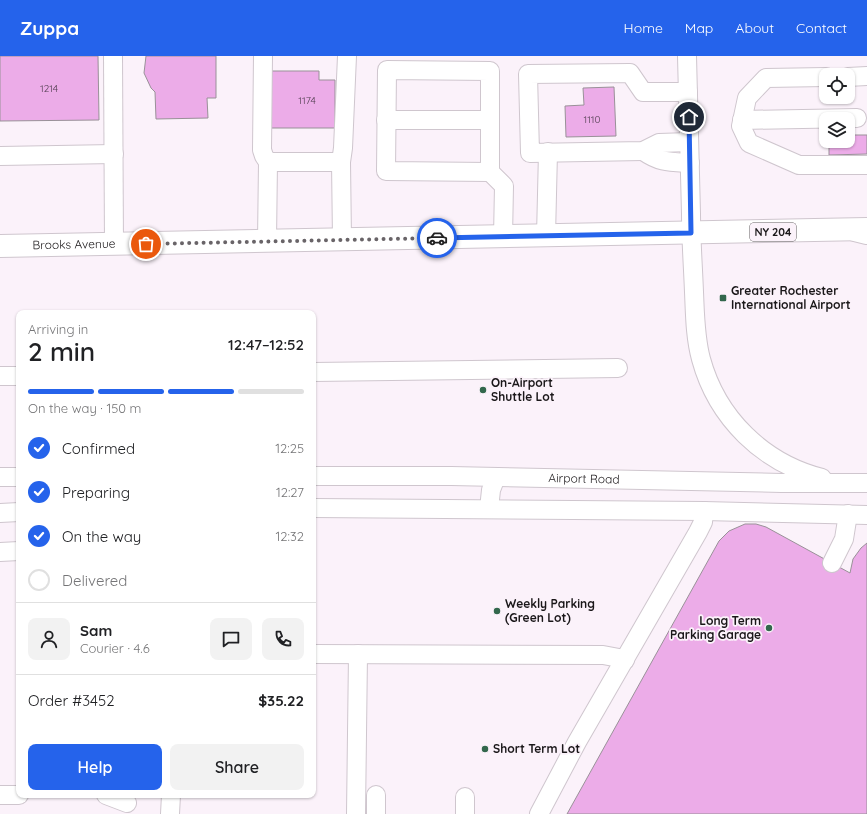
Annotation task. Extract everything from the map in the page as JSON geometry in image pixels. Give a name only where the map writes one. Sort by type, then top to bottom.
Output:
[{"type":"main road","name":"Brooks Avenue","points":[[0,246],[863,231]]},
{"type":"main road","points":[[0,240],[33,246]]},
{"type":"street","points":[[113,56],[114,245]]},
{"type":"street","points":[[263,56],[262,150],[268,162],[267,241]]},
{"type":"street","points":[[342,240],[341,162],[343,148],[347,56]]},
{"type":"street","name":"Airport Road","points":[[687,56],[691,233],[696,320],[698,345],[709,382],[725,411],[749,439],[766,454],[812,476],[840,482],[861,483]]},
{"type":"street","points":[[490,172],[490,71],[387,70],[386,171],[490,172],[504,186],[503,237]]},
{"type":"street","points":[[688,92],[643,92],[630,73],[528,74],[530,153],[643,151],[660,143],[689,142]]},
{"type":"street","points":[[855,77],[867,76]]},
{"type":"street","points":[[819,77],[766,78],[747,98],[741,126],[749,143],[799,165],[867,165]]},
{"type":"street","points":[[742,120],[857,118]]},
{"type":"street","points":[[386,120],[490,120]]},
{"type":"street","points":[[643,151],[653,158],[667,162],[690,163]]},
{"type":"street","points":[[546,236],[548,152]]},
{"type":"street","points":[[0,156],[114,154]]},
{"type":"street","points":[[268,162],[341,162]]},
{"type":"street","points":[[316,372],[618,368]]},
{"type":"street","points":[[0,376],[16,376]]},
{"type":"street","name":"Airport Road","points":[[316,476],[496,477],[782,483],[861,483]]},
{"type":"street","points":[[0,477],[16,477]]},
{"type":"street","points":[[489,509],[491,490],[496,477]]},
{"type":"street","points":[[316,508],[704,511],[867,515]]},
{"type":"street","points":[[539,814],[577,742],[698,532],[703,522],[704,511]]},
{"type":"street","points":[[0,513],[16,512]]},
{"type":"street","points":[[832,563],[844,539],[848,514]]},
{"type":"street","points":[[0,552],[16,551]]},
{"type":"street","points":[[316,654],[604,655],[625,660]]},
{"type":"street","points":[[356,814],[358,654]]},
{"type":"street","points":[[0,795],[16,794]]},
{"type":"street","points":[[376,795],[376,814]]},
{"type":"street","points":[[113,798],[126,804]]},
{"type":"street","points":[[170,814],[171,798]]},
{"type":"building","points":[[0,56],[98,56],[99,120],[0,121]]},
{"type":"building","points":[[146,56],[216,56],[216,98],[207,98],[208,118],[156,119],[155,92],[151,88],[144,73]]},
{"type":"building","points":[[270,71],[319,71],[319,80],[335,80],[335,128],[270,128]]},
{"type":"building","points":[[614,87],[616,136],[566,137],[565,106],[584,105],[583,88]]},
{"type":"building","points":[[855,135],[867,135],[867,154],[829,155],[829,148],[855,148]]},
{"type":"building","name":"Long Term Parking Garage","points":[[745,524],[756,524],[766,527],[850,573],[853,559],[861,548],[867,543],[867,814],[567,814],[719,541],[729,531]]},
{"type":"way so far","points":[[146,244],[437,238]]},
{"type":"place","name":"Greater Rochester International Airport","points":[[723,298]]},
{"type":"place","name":"On-Airport Shuttle Lot","points":[[483,390]]},
{"type":"place","name":"Weekly Parking (Green Lot)","points":[[497,611]]},
{"type":"place","name":"Long Term Parking Garage","points":[[769,628]]},
{"type":"place","name":"Short Term Lot","points":[[485,749]]},
{"type":"route","points":[[437,238],[691,233],[689,117]]}]
